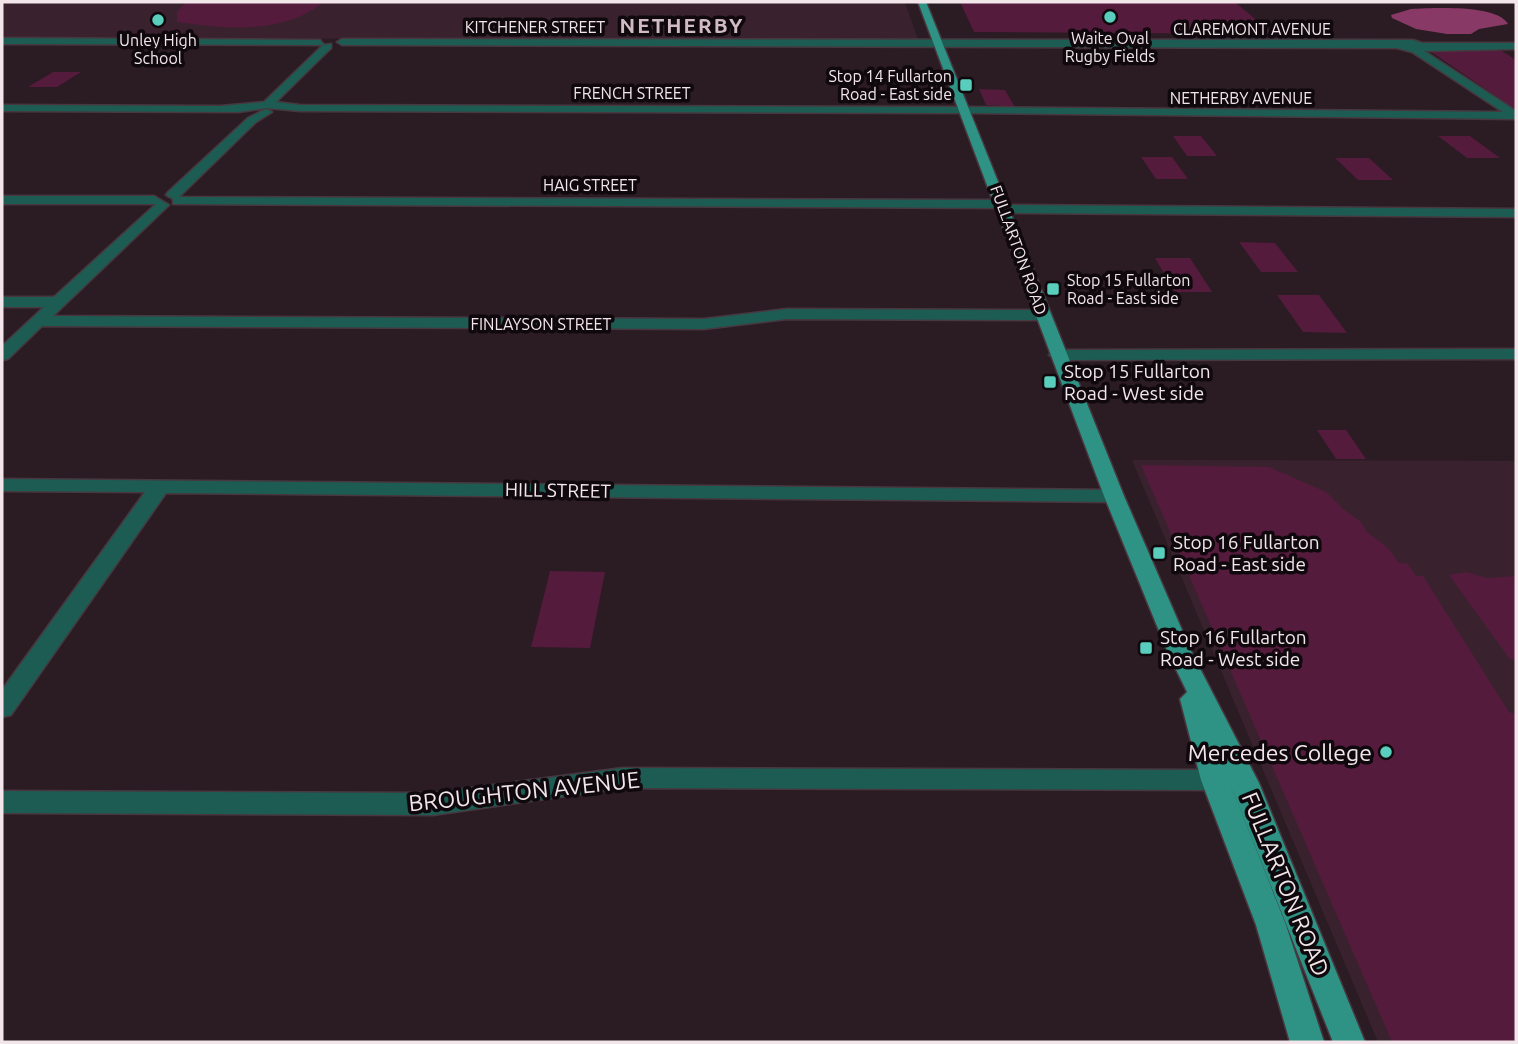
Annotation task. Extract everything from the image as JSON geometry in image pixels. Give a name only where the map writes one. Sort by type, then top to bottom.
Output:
[{"type":"main road","name":"FULLARTON ROAD","points":[[922,2],[1004,206],[1043,315],[1114,496],[1180,653],[1245,783],[1349,1042]]},
{"type":"main road","name":"FULLARTON ROAD","points":[[1180,653],[1215,780],[1271,925],[1307,1042]]},
{"type":"street","name":"KITCHENER STREET","points":[[324,44],[334,40],[938,43]]},
{"type":"street","points":[[2,41],[324,44]]},
{"type":"street","name":"CLAREMONT AVENUE","points":[[938,43],[1398,45],[1420,48]]},
{"type":"street","points":[[2,355],[263,110],[324,44]]},
{"type":"street","points":[[1420,48],[1516,46]]},
{"type":"street","points":[[1420,48],[1516,116]]},
{"type":"street","name":"FRENCH STREET","points":[[2,108],[966,111]]},
{"type":"street","name":"NETHERBY AVENUE","points":[[966,111],[1516,116]]},
{"type":"street","name":"HAIG STREET","points":[[2,200],[1516,212]]},
{"type":"street","points":[[2,302],[57,302]]},
{"type":"street","name":"FINLAYSON STREET","points":[[38,321],[704,324],[786,314],[1043,315]]},
{"type":"street","points":[[1059,355],[1516,354]]},
{"type":"street","name":"HILL STREET","points":[[2,485],[1114,496]]},
{"type":"street","points":[[2,708],[160,485]]},
{"type":"street","name":"BROUGHTON AVENUE","points":[[2,802],[433,804],[623,778],[1215,780]]},
{"type":"shaded area","points":[[2,2],[905,2],[918,40],[2,38]]},
{"type":"shaded area","points":[[186,2],[324,2],[308,13],[272,25],[234,27],[177,22],[177,12]]},
{"type":"shaded area","name":"Waite Oval Rugby Fields","points":[[960,2],[1235,2],[1273,34],[974,32]]},
{"type":"shaded area","points":[[1411,9],[1478,10],[1502,18],[1508,24],[1479,29],[1471,34],[1447,34],[1416,29],[1392,18],[1391,15]]},
{"type":"shaded area","points":[[1430,51],[1502,51],[1516,60],[1516,110]]},
{"type":"shaded area","points":[[53,72],[81,72],[57,87],[28,87]]},
{"type":"shaded area","points":[[979,89],[1005,90],[1015,107],[986,105]]},
{"type":"shaded area","points":[[1173,136],[1201,136],[1217,156],[1187,156]]},
{"type":"shaded area","points":[[1438,136],[1470,136],[1500,158],[1467,158]]},
{"type":"shaded area","points":[[1141,157],[1172,157],[1188,179],[1156,179]]},
{"type":"shaded area","points":[[1335,158],[1369,158],[1393,180],[1358,180]]},
{"type":"shaded area","points":[[1239,242],[1275,243],[1298,272],[1261,272]]},
{"type":"shaded area","points":[[1155,258],[1190,258],[1212,292],[1175,292]]},
{"type":"shaded area","points":[[1277,295],[1319,295],[1347,333],[1303,332]]},
{"type":"shaded area","points":[[1317,430],[1346,430],[1366,459],[1336,459]]},
{"type":"shaded area","name":"Mercedes College","points":[[1132,460],[1516,461],[1516,1042],[1378,1042]]},
{"type":"shaded area","name":"Mercedes College","points":[[1141,465],[1269,467],[1326,492],[1360,521],[1367,532],[1388,548],[1399,563],[1408,564],[1416,576],[1423,576],[1509,712],[1516,714],[1516,1042],[1392,1042]]},
{"type":"shaded area","points":[[550,571],[605,572],[590,648],[531,647]]},
{"type":"shaded area","points":[[1467,572],[1487,578],[1516,576],[1516,661],[1509,658],[1449,575]]},
{"type":"place","name":"Waite Oval Rugby Fields","points":[[1110,17]]},
{"type":"place","name":"Unley High School","points":[[158,20]]},
{"type":"place","name":"Stop 14 Fullarton Road - East side","points":[[966,85]]},
{"type":"place","name":"Stop 15 Fullarton Road - East side","points":[[1053,289]]},
{"type":"place","name":"Stop 15 Fullarton Road - West side","points":[[1050,382]]},
{"type":"place","name":"Stop 16 Fullarton Road - East side","points":[[1159,553]]},
{"type":"place","name":"Stop 16 Fullarton Road - West side","points":[[1146,648]]},
{"type":"place","name":"Mercedes College","points":[[1386,752]]},
{"type":"district","name":"NETHERBY","points":[[682,25]]}]
